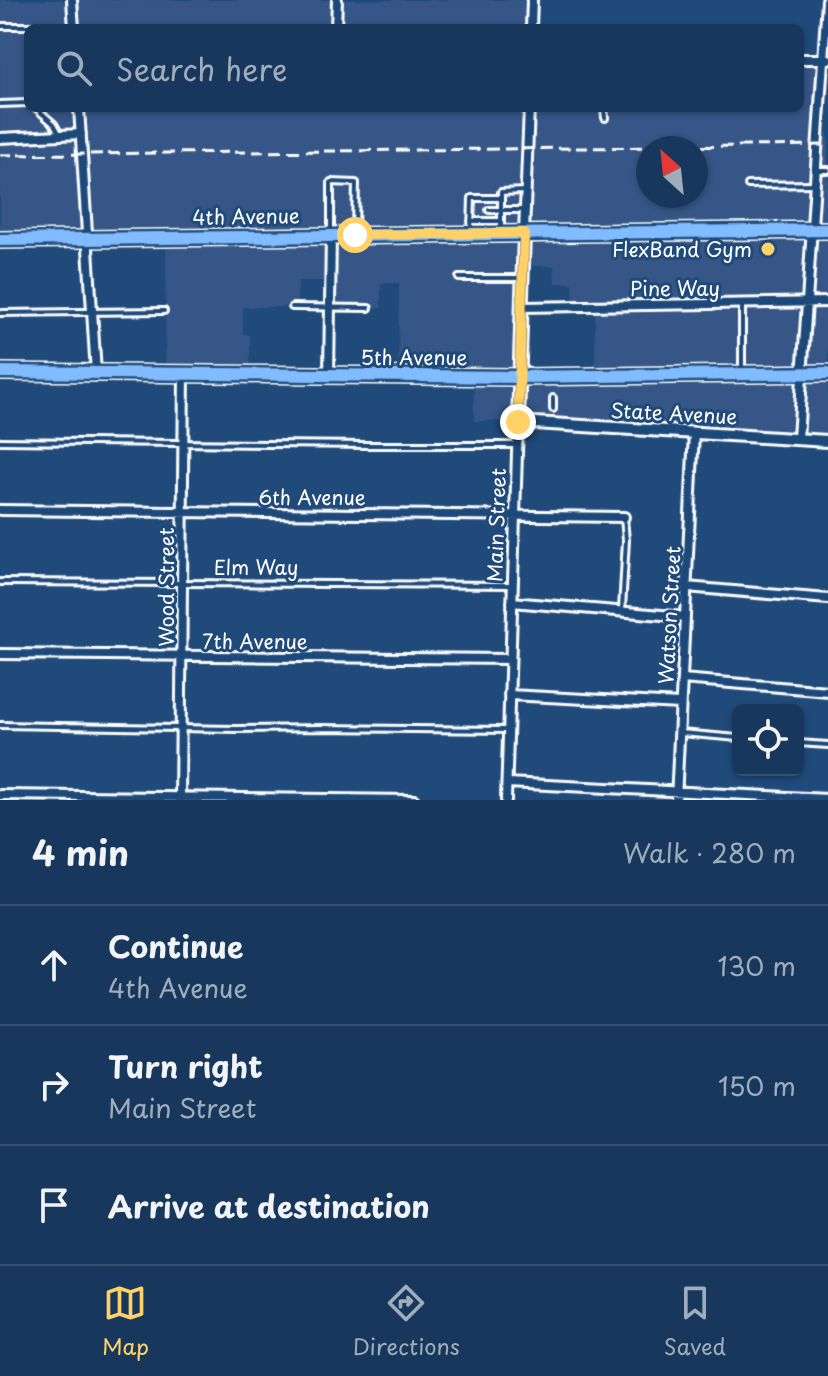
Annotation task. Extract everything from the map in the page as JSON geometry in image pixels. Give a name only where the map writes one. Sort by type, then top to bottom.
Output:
[{"type":"main road","name":"4th Avenue","points":[[0,240],[355,235],[501,227],[524,233],[828,230]]},
{"type":"main road","name":"5th Avenue","points":[[0,372],[519,377],[828,373]]},
{"type":"street","points":[[72,0],[74,24]]},
{"type":"street","points":[[336,24],[337,0]]},
{"type":"street","points":[[531,24],[532,0]]},
{"type":"street","points":[[798,438],[827,0]]},
{"type":"street","points":[[804,59],[825,59]]},
{"type":"street","points":[[79,112],[96,373]]},
{"type":"street","name":"Main Street","points":[[506,800],[529,112]]},
{"type":"street","points":[[817,133],[828,133]]},
{"type":"street","points":[[0,138],[81,134]]},
{"type":"street","points":[[329,376],[331,235]]},
{"type":"street","name":"Pine Way","points":[[522,307],[828,302]]},
{"type":"street","name":"Wood Street","points":[[180,798],[184,374]]},
{"type":"street","name":"State Avenue","points":[[518,422],[828,441]]},
{"type":"street","name":"Watson Street","points":[[676,796],[694,432]]},
{"type":"street","name":"6th Avenue","points":[[0,510],[624,517]]},
{"type":"street","points":[[686,587],[828,599]]},
{"type":"street","points":[[512,602],[685,617]]},
{"type":"street","name":"7th Avenue","points":[[0,654],[510,659]]},
{"type":"street","points":[[682,679],[828,691]]},
{"type":"street","points":[[509,695],[680,704]]},
{"type":"street","points":[[507,783],[676,796],[828,799]]},
{"type":"street","points":[[0,795],[414,800]]},
{"type":"lane","points":[[0,26],[24,26]]},
{"type":"lane","points":[[0,104],[24,103]]},
{"type":"lane","points":[[40,112],[54,124],[60,135]]},
{"type":"lane","points":[[604,112],[605,118]]},
{"type":"lane","points":[[815,170],[828,170]]},
{"type":"lane","points":[[331,235],[331,182],[356,183],[355,235]]},
{"type":"lane","points":[[748,185],[814,184]]},
{"type":"lane","points":[[501,227],[501,192],[525,191]]},
{"type":"lane","points":[[471,228],[475,210],[472,198],[501,198]]},
{"type":"lane","points":[[489,210],[525,210]]},
{"type":"lane","points":[[459,278],[523,278]]},
{"type":"lane","points":[[742,303],[742,373]]},
{"type":"lane","points":[[292,307],[369,308]]},
{"type":"lane","points":[[0,313],[164,311]]},
{"type":"lane","points":[[553,398],[553,409]]},
{"type":"lane","points":[[0,441],[517,445]]},
{"type":"lane","points":[[622,612],[626,540],[624,517]]},
{"type":"lane","name":"Elm Way","points":[[0,582],[512,585]]},
{"type":"lane","points":[[0,725],[508,731]]},
{"type":"lane","points":[[679,733],[732,737]]},
{"type":"lane","points":[[804,743],[828,745]]},
{"type":"shaded area","points":[[0,0],[532,0],[531,24],[24,24],[24,112],[804,112],[804,59],[822,59],[818,133],[828,133],[828,441],[519,422],[518,432],[503,421],[474,421],[474,377],[398,377],[399,283],[381,283],[381,308],[330,308],[330,281],[298,281],[297,307],[243,307],[243,334],[250,335],[250,375],[165,374],[166,237],[0,240]],"holes":[[[524,266],[554,266],[555,283],[573,283],[574,305],[595,305],[595,376],[519,377]]]},
{"type":"railway","points":[[0,155],[828,145]]},
{"type":"cycle path","points":[[0,240],[828,230]]},
{"type":"cycle path","points":[[0,372],[519,377],[828,373]]},
{"type":"place","name":"FlexBand Gym","points":[[768,249]]},
{"type":"route","points":[[355,235],[524,233],[518,422]]}]
